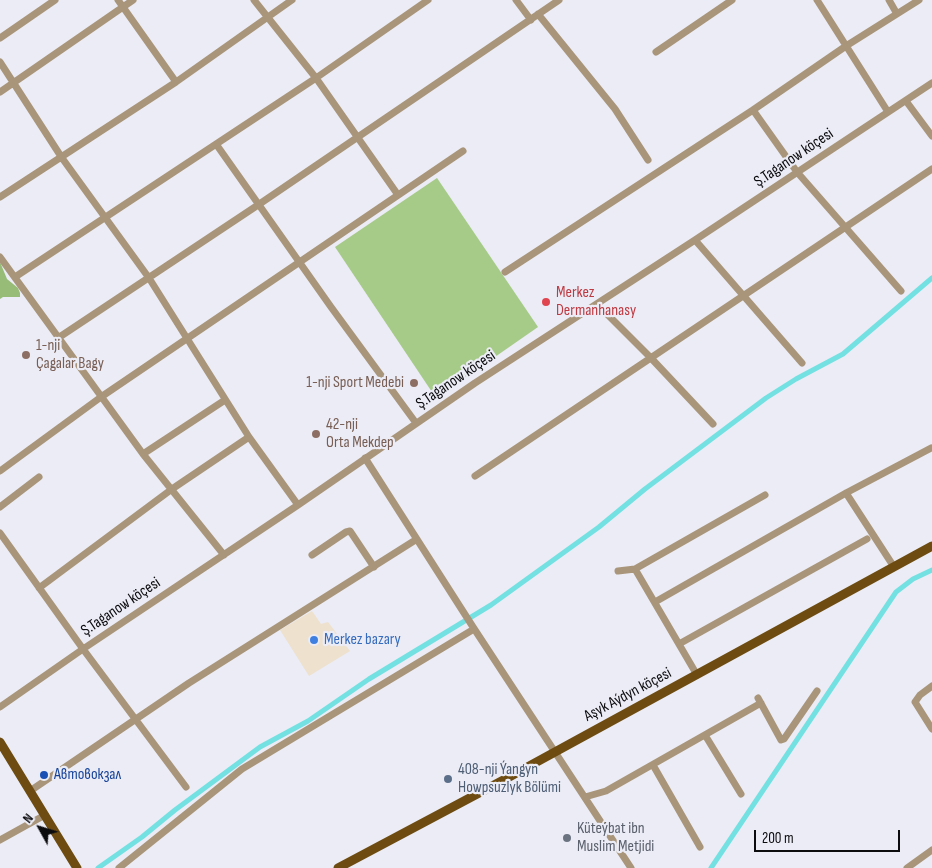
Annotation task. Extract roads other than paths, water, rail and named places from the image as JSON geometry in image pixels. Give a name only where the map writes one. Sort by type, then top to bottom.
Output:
[{"type":"main road","name":"Aşyk Aýdyn köçesi","points":[[338,868],[932,546]]},
{"type":"main road","points":[[0,742],[77,868]]},
{"type":"street","points":[[0,38],[55,0]]},
{"type":"street","points":[[118,0],[176,82]]},
{"type":"street","points":[[0,92],[133,0]]},
{"type":"street","points":[[254,0],[316,78],[398,195]]},
{"type":"street","points":[[0,197],[176,82],[292,0]]},
{"type":"street","points":[[516,0],[531,20]]},
{"type":"street","points":[[58,338],[258,205],[559,0]]},
{"type":"street","points":[[656,52],[732,0]]},
{"type":"street","points":[[817,0],[888,112]]},
{"type":"street","points":[[889,0],[897,14]]},
{"type":"street","points":[[505,272],[753,110],[846,46],[919,0]]},
{"type":"street","points":[[15,276],[316,78],[423,1]]},
{"type":"street","points":[[538,14],[615,109],[648,160]]},
{"type":"street","points":[[0,62],[62,158],[149,278],[225,400],[298,505]]},
{"type":"street","name":"Ş.Taganow köçesi","points":[[0,707],[416,423],[932,84]]},
{"type":"street","points":[[906,101],[932,136]]},
{"type":"street","points":[[753,110],[797,172],[901,290]]},
{"type":"street","points":[[216,144],[416,423]]},
{"type":"street","points":[[0,471],[101,397],[463,151]]},
{"type":"street","points":[[475,476],[932,170]]},
{"type":"street","points":[[695,240],[802,364]]},
{"type":"street","points":[[0,256],[143,454],[224,555]]},
{"type":"street","points":[[597,304],[713,424]]},
{"type":"street","points":[[143,454],[225,400]]},
{"type":"street","points":[[40,588],[172,489],[249,436]]},
{"type":"street","points":[[655,602],[931,448]]},
{"type":"street","points":[[365,458],[473,628],[631,868]]},
{"type":"street","points":[[0,507],[39,477]]},
{"type":"street","points":[[846,494],[894,567]]},
{"type":"street","points":[[618,571],[634,569],[765,495]]},
{"type":"street","points":[[312,555],[350,531],[374,567]]},
{"type":"street","points":[[0,533],[83,649],[186,787]]},
{"type":"street","points":[[30,790],[189,683],[417,539]]},
{"type":"street","points":[[679,644],[867,539]]},
{"type":"street","points":[[634,569],[696,675]]},
{"type":"street","points":[[119,868],[242,769],[473,628]]},
{"type":"street","points":[[932,686],[920,695],[915,702],[932,729]]},
{"type":"street","points":[[585,796],[606,791],[706,735],[759,701],[781,740],[784,739],[817,691]]},
{"type":"street","points":[[706,735],[741,794]]},
{"type":"street","points":[[653,765],[700,848]]},
{"type":"street","points":[[0,840],[45,815]]},
{"type":"street","points":[[907,868],[932,850]]},
{"type":"waterway","points":[[98,868],[260,747],[308,721],[369,679],[491,605],[599,527],[645,489],[766,398],[796,379],[843,354],[932,278]]},
{"type":"waterway","points":[[711,868],[896,592],[913,579],[932,570]]},
{"type":"place","name":"Merkez Dermanhanasy","points":[[546,302]]},
{"type":"place","name":"1-nji Çagalar Bagy","points":[[26,355]]},
{"type":"place","name":"1-nji Sport Medebi","points":[[414,383]]},
{"type":"place","name":"42-nji Orta Mekdep","points":[[316,434]]},
{"type":"place","name":"Merkez bazary","points":[[314,640]]},
{"type":"place","name":"Автовокзал","points":[[44,775]]},
{"type":"place","name":"408-nji Ýangyn Howpsuzlyk Bölümi","points":[[448,779]]},
{"type":"place","name":"Küteýbat ibn Muslim Metjidi","points":[[567,838]]}]
